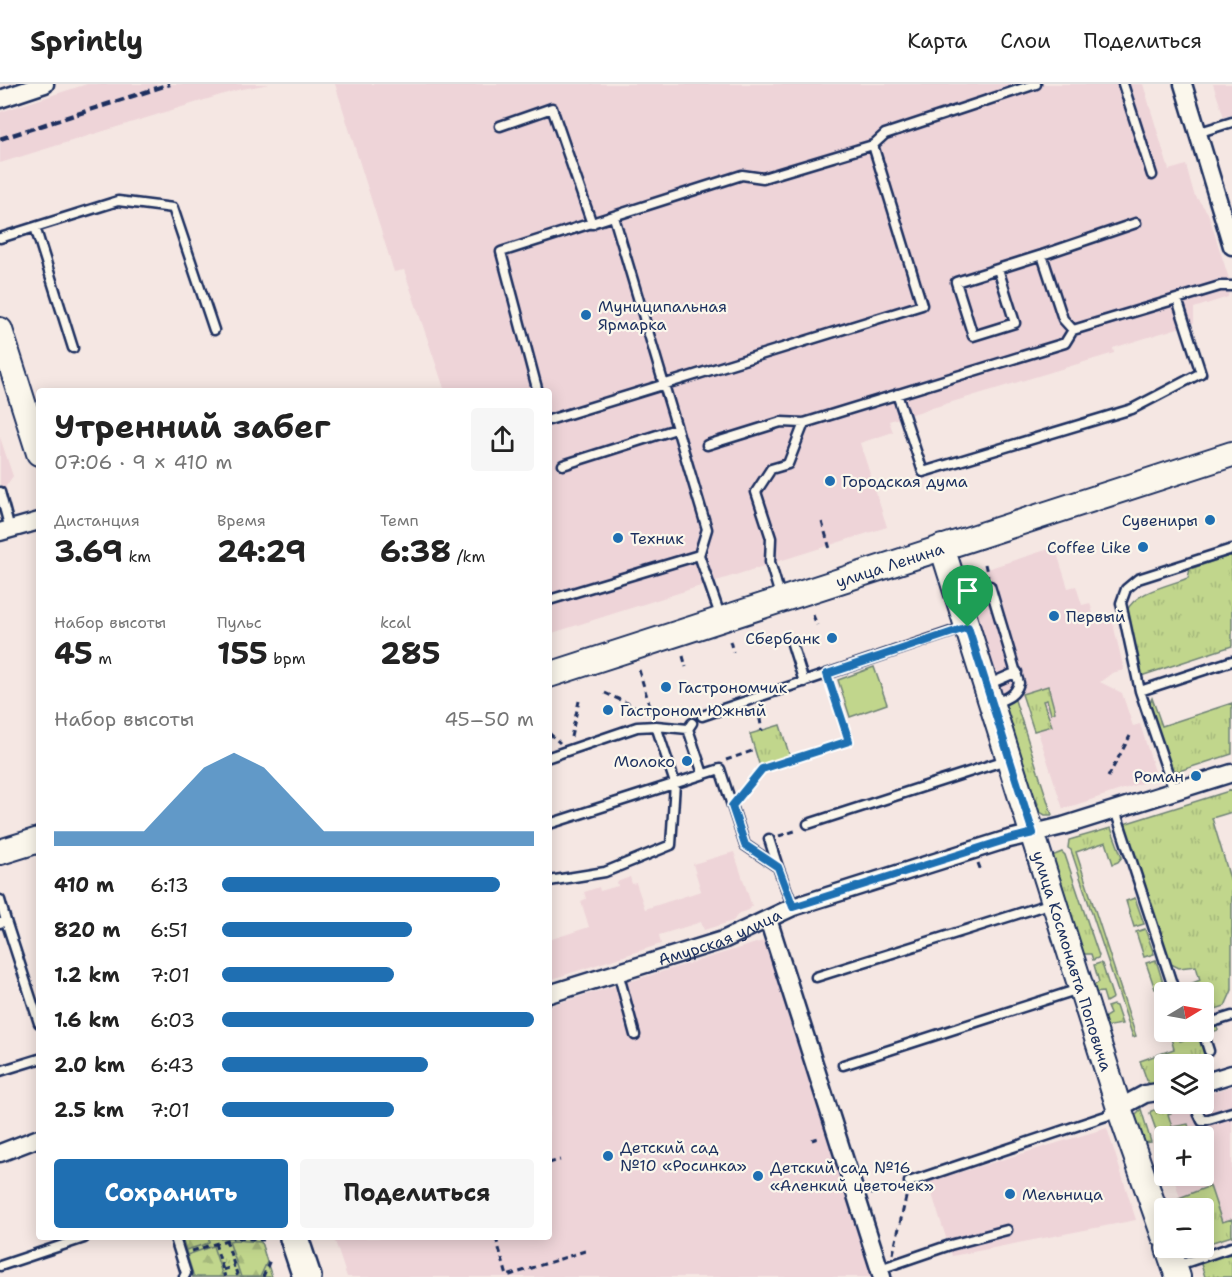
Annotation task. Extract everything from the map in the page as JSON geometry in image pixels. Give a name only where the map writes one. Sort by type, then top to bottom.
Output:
[{"type":"main road","points":[[0,330],[36,444]]},
{"type":"main road","name":"улица Ленина","points":[[552,674],[1232,454]]},
{"type":"main road","name":"улица Космонавта Поповича","points":[[942,547],[1119,1108],[1154,1208]]},
{"type":"main road","points":[[0,852],[36,841]]},
{"type":"main road","points":[[295,1240],[307,1277]]},
{"type":"street","points":[[0,99],[45,84]]},
{"type":"street","points":[[1183,84],[1232,246]]},
{"type":"street","points":[[5,531],[36,522]]},
{"type":"street","name":"Амурская улица","points":[[552,993],[723,940],[793,907],[993,843],[1115,810],[1232,773]]},
{"type":"street","points":[[768,919],[858,1198],[884,1271]]},
{"type":"street","points":[[1214,1080],[1232,1074]]},
{"type":"street","points":[[1119,1108],[1145,1094],[1154,1093]]},
{"type":"street","points":[[0,1154],[36,1139]]},
{"type":"lane","points":[[537,388],[501,252],[614,218],[742,175],[763,178],[873,145],[885,134],[1036,84]]},
{"type":"lane","points":[[1123,84],[1152,175]]},
{"type":"lane","points":[[500,126],[552,108],[592,225]]},
{"type":"lane","points":[[1197,133],[1232,122]]},
{"type":"lane","points":[[552,419],[922,305],[873,145]]},
{"type":"lane","points":[[0,238],[118,201],[173,208],[214,330]]},
{"type":"lane","points":[[614,218],[707,529],[699,555],[721,619]]},
{"type":"lane","points":[[998,269],[1015,323],[973,336],[956,282],[1136,223]]},
{"type":"lane","points":[[35,227],[73,348]]},
{"type":"lane","points":[[1042,255],[1063,319],[1073,330]]},
{"type":"lane","points":[[707,445],[781,422],[804,423],[1065,343],[1073,330],[1220,286],[1232,286]]},
{"type":"lane","points":[[897,394],[923,472],[1132,409],[1201,373],[1177,298]]},
{"type":"lane","points":[[781,599],[770,562],[771,538],[756,492],[771,469],[788,464],[804,423]]},
{"type":"lane","points":[[563,465],[676,429]]},
{"type":"lane","points":[[0,492],[5,531]]},
{"type":"lane","points":[[1174,791],[1140,691],[1121,603],[1126,589],[1138,579],[1232,549]]},
{"type":"lane","points":[[552,599],[699,555]]},
{"type":"lane","points":[[989,695],[1012,696],[1019,682],[990,586]]},
{"type":"lane","points":[[702,716],[968,627]]},
{"type":"lane","points":[[792,644],[804,682]]},
{"type":"lane","points":[[1140,691],[1232,661]]},
{"type":"lane","points":[[989,695],[1017,672]]},
{"type":"lane","points":[[552,881],[605,872],[671,845],[675,783],[656,726]]},
{"type":"lane","points":[[552,756],[637,727],[690,726],[704,774]]},
{"type":"lane","points":[[808,824],[1010,759]]},
{"type":"lane","points":[[552,823],[720,769],[745,845],[778,867]]},
{"type":"lane","points":[[1115,810],[1171,982]]},
{"type":"lane","points":[[769,839],[793,907]]},
{"type":"lane","points":[[0,900],[3,922],[36,1004]]},
{"type":"lane","points":[[816,977],[1055,902]]},
{"type":"lane","points":[[618,972],[635,1035]]},
{"type":"lane","points":[[843,1065],[1083,988]]},
{"type":"lane","points":[[1214,1022],[1232,1016]]},
{"type":"lane","points":[[1206,1042],[1209,1051]]},
{"type":"lane","points":[[0,1071],[36,1060]]},
{"type":"lane","points":[[909,1182],[1106,1116],[1119,1108]]},
{"type":"lane","points":[[1199,1114],[1202,1121],[1232,1112]]},
{"type":"lane","points":[[884,1271],[950,1245],[1007,1230]]},
{"type":"lane","points":[[0,1266],[78,1240]]},
{"type":"lane","points":[[176,1240],[186,1273],[184,1277]]},
{"type":"lane","points":[[1174,1264],[1232,1247]]},
{"type":"path","points":[[822,522],[830,549]]},
{"type":"path","points":[[813,615],[816,625]]},
{"type":"path","points":[[730,641],[734,652]]},
{"type":"path","points":[[683,656],[686,667]]},
{"type":"path","points":[[639,670],[656,726]]},
{"type":"path","points":[[732,806],[762,769],[849,741],[827,674]]},
{"type":"path","points":[[605,693],[652,714]]},
{"type":"path","points":[[756,698],[762,731]]},
{"type":"path","points":[[568,749],[579,701]]},
{"type":"path","points":[[1108,777],[1130,736]]},
{"type":"path","points":[[720,769],[727,759],[755,750]]},
{"type":"path","points":[[769,839],[808,824]]},
{"type":"path","points":[[552,1162],[560,1160]]},
{"type":"path","points":[[858,1198],[909,1182]]},
{"type":"path","points":[[884,1271],[909,1182]]},
{"type":"path","points":[[180,1255],[221,1240]]},
{"type":"path","points":[[223,1240],[238,1277]]},
{"type":"path","points":[[497,1240],[507,1276],[588,1250]]},
{"type":"path","points":[[214,1243],[225,1277]]},
{"type":"path","points":[[263,1277],[270,1260]]},
{"type":"path","points":[[223,1270],[235,1266]]},
{"type":"shaded area","points":[[87,84],[269,84],[237,90],[0,163],[0,112]]},
{"type":"shaded area","points":[[335,84],[1143,84],[1169,170],[1186,165],[1194,194],[1208,213],[1230,282],[1228,297],[1194,308],[1194,323],[1113,348],[1114,353],[889,421],[893,432],[860,443],[887,527],[552,633],[552,388],[444,388],[404,270],[394,272]]},
{"type":"shaded area","points":[[1213,84],[1232,84],[1232,114],[1224,117]]},
{"type":"shaded area","points":[[0,437],[13,476],[6,486],[0,503]]},
{"type":"shaded area","points":[[1055,547],[1068,588],[1076,586],[1082,605],[1090,603],[1095,620],[1111,615],[1124,670],[1112,673],[1100,682],[1122,693],[1133,726],[1140,724],[1157,778],[1063,809],[1026,695],[1019,697],[1006,707],[973,601],[981,574],[987,569]]},
{"type":"shaded area","points":[[734,852],[752,906],[749,910],[739,913],[733,921],[704,930],[701,922],[659,935],[661,944],[552,979],[552,939],[589,927],[581,901],[586,899],[584,892],[599,887],[600,891],[618,886],[617,882],[630,877],[632,884],[636,883],[645,909],[701,891],[693,864]]},
{"type":"shaded area","points":[[766,940],[873,1277],[347,1277],[335,1240],[552,1240],[552,1005]]},
{"type":"shaded area","points":[[1232,1086],[1232,1237],[1214,1242],[1214,1198],[1180,1198],[1176,1186],[1214,1186],[1214,1126],[1159,1126],[1152,1112],[1154,1111],[1154,1114],[1214,1114],[1214,1092]]},
{"type":"shaded area","points":[[1107,1128],[1136,1220],[952,1256],[928,1182]]},
{"type":"green space","points":[[1232,555],[1232,646],[1141,676],[1127,611],[1131,604],[1153,590],[1188,578],[1190,569]]},
{"type":"green space","points":[[874,667],[887,704],[850,717],[838,680]]},
{"type":"green space","points":[[1048,686],[1055,712],[1051,714],[1047,700],[1043,701],[1052,726],[1034,731],[1022,694]]},
{"type":"green space","points":[[1014,697],[1052,815],[1045,815],[1035,809],[1038,804],[1031,796],[1003,710]]},
{"type":"green space","points":[[1152,698],[1162,726],[1232,703],[1232,754],[1179,771],[1168,768],[1148,708]]},
{"type":"green space","points":[[780,725],[790,757],[760,767],[750,734]]},
{"type":"green space","points":[[1232,790],[1232,812],[1212,818],[1232,885],[1232,990],[1225,1006],[1214,1010],[1214,982],[1195,982],[1200,980],[1196,966],[1179,968],[1169,963],[1124,824]]},
{"type":"green space","points":[[1111,828],[1122,857],[1118,862],[1113,864],[1106,842],[1076,852],[1136,1036],[1133,1037],[1071,850],[1068,848],[1069,840]]},
{"type":"green space","points":[[1062,852],[1065,855],[1099,956],[1093,960],[1091,954],[1081,954],[1052,860],[1052,856]]},
{"type":"green space","points":[[1135,898],[1144,924],[1134,927],[1126,901]]},
{"type":"green space","points":[[1145,929],[1154,954],[1144,957],[1136,932]]},
{"type":"green space","points":[[1156,960],[1163,982],[1154,982],[1154,986],[1146,963]]},
{"type":"green space","points":[[1100,963],[1113,998],[1106,1002],[1103,992],[1094,993],[1092,987],[1099,982],[1094,965]]},
{"type":"green space","points":[[1116,1006],[1122,1024],[1105,1027],[1102,1019],[1110,1014],[1107,1007]]},
{"type":"green space","points":[[1172,1042],[1204,1042],[1209,1054],[1160,1054],[1174,1049]]},
{"type":"green space","points":[[1154,1056],[1154,1085],[1149,1086],[1140,1061]]},
{"type":"green space","points":[[1141,1109],[1151,1142],[1142,1143],[1134,1116]]},
{"type":"green space","points":[[1154,1110],[1154,1114],[1168,1114],[1172,1126],[1155,1126],[1151,1111]]},
{"type":"green space","points":[[1210,1186],[1214,1198],[1179,1198]]},
{"type":"green space","points":[[1214,1198],[1222,1222],[1232,1219],[1232,1236],[1214,1242]]},
{"type":"green space","points":[[183,1240],[260,1240],[272,1277],[193,1277]]},
{"type":"green space","points":[[183,1240],[209,1240],[209,1243],[186,1250]]},
{"type":"green space","points":[[229,1241],[261,1242],[267,1262],[260,1277],[241,1277]]},
{"type":"green space","points":[[213,1246],[223,1277],[193,1277],[187,1255]]},
{"type":"green space","points":[[1223,1254],[1232,1255],[1232,1277],[1205,1277],[1200,1261]]},
{"type":"railway","points":[[0,139],[170,84]]},
{"type":"place","name":"Муниципальная Ярмарка","points":[[586,315]]},
{"type":"place","name":"Городская дума","points":[[830,481]]},
{"type":"place","name":"Сувениры","points":[[1210,520]]},
{"type":"place","name":"Техник","points":[[618,538]]},
{"type":"place","name":"Coffee Like","points":[[1143,547]]},
{"type":"place","name":"Первый","points":[[1054,616]]},
{"type":"place","name":"Сбербанк","points":[[832,638]]},
{"type":"place","name":"Гастрономчик","points":[[666,687]]},
{"type":"place","name":"Гастроном Южный","points":[[608,710]]},
{"type":"place","name":"Молоко","points":[[687,761]]},
{"type":"place","name":"Роман","points":[[1196,776]]},
{"type":"place","name":"Детский сад №10 «Росинка»","points":[[608,1156]]},
{"type":"place","name":"Детский сад №16 «Аленкий цветочек»","points":[[758,1176]]},
{"type":"place","name":"Мельница","points":[[1010,1194]]},
{"type":"route","points":[[968,627],[1033,833],[793,907],[778,867],[745,845],[732,806],[762,769],[849,741],[827,674],[968,627]]}]
